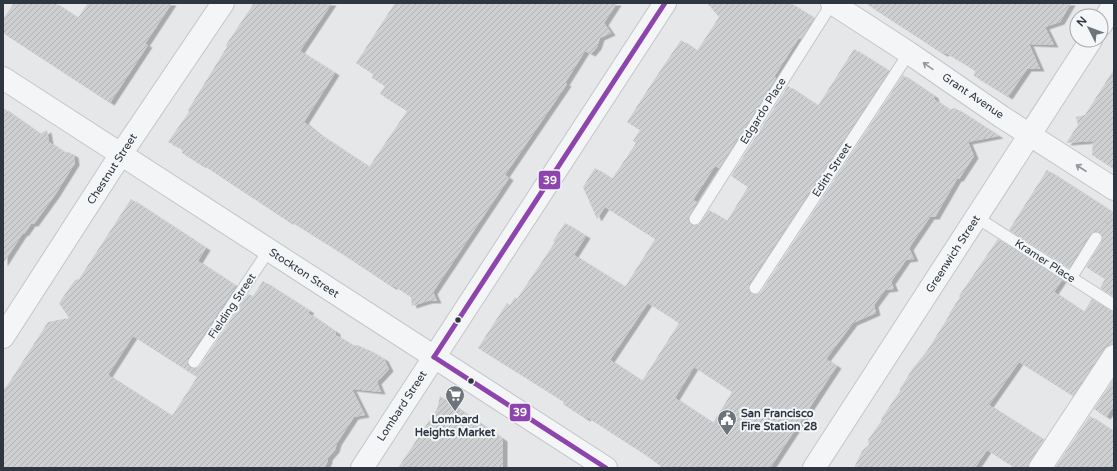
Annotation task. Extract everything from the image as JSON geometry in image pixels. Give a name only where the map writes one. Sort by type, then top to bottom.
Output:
[{"type":"street","name":"Chestnut Street","points":[[3,337],[121,154],[223,3]]},
{"type":"street","name":"Lombard Street","points":[[362,468],[665,3]]},
{"type":"street","name":"Grant Avenue","points":[[832,3],[909,52],[1030,135],[1114,189]]},
{"type":"street","name":"Greenwich Street","points":[[814,468],[1086,48]]},
{"type":"street","name":"Stockton Street","points":[[3,78],[606,468]]},
{"type":"street","points":[[1040,468],[1114,356]]},
{"type":"lane","name":"Edgardo Place","points":[[695,219],[832,3]]},
{"type":"lane","name":"Edith Street","points":[[755,288],[909,52]]},
{"type":"lane","name":"Kramer Place","points":[[976,217],[1114,305]]},
{"type":"lane","points":[[1071,278],[1096,238]]},
{"type":"lane","name":"Fielding Street","points":[[194,362],[269,250]]},
{"type":"building","points":[[14,3],[55,3],[78,18],[88,3],[172,3],[145,44],[148,45],[110,103],[3,33],[3,19]]},
{"type":"building","points":[[254,3],[332,3],[300,51],[335,73],[304,122],[319,134],[369,167],[407,111],[380,94],[385,86],[372,78],[373,74],[356,63],[395,3],[617,3],[604,23],[611,33],[600,38],[597,47],[591,54],[585,51],[565,83],[567,84],[505,175],[509,178],[433,292],[437,301],[428,301],[412,306],[411,297],[394,286],[392,287],[344,255],[290,221],[289,222],[203,165],[182,153],[182,149],[168,142],[189,112],[188,110],[227,47],[226,45]]},
{"type":"building","points":[[707,3],[790,3],[814,18],[774,77],[776,78],[719,168],[715,166],[693,200],[697,202],[688,218],[692,225],[699,225],[709,210],[727,221],[748,187],[731,176],[788,86],[818,106],[854,49],[889,71],[749,284],[749,291],[752,294],[758,294],[761,292],[903,75],[934,96],[935,100],[950,110],[955,108],[999,136],[968,142],[974,156],[959,179],[957,179],[935,217],[930,217],[909,248],[914,259],[906,260],[891,282],[894,289],[885,290],[874,305],[876,313],[853,323],[826,359],[837,366],[770,468],[663,468],[587,417],[586,419],[563,404],[564,402],[478,348],[507,303],[510,305],[515,297],[517,299],[555,242],[553,241],[565,223],[586,236],[574,255],[625,287],[655,239],[605,207],[597,219],[583,187],[595,168],[612,179],[636,143],[633,141],[640,130],[627,122],[652,83],[681,40],[697,51],[719,17]],"holes":[[[648,303],[679,323],[642,381],[610,360]],[[694,367],[732,392],[713,423],[675,398]]]},
{"type":"building","points":[[865,3],[1071,3],[1060,22],[1045,27],[1054,45],[1029,44],[1040,69],[1027,69],[1008,97],[974,76],[975,71],[966,65],[946,53],[943,54]]},
{"type":"building","points":[[1114,69],[1114,169],[1092,155],[1093,141],[1066,143],[1078,125],[1076,117],[1085,115]]},
{"type":"building","points":[[3,108],[40,134],[47,130],[49,142],[64,152],[74,155],[75,163],[55,195],[34,224],[31,224],[24,234],[23,233],[3,264]]},
{"type":"building","points":[[1047,170],[1114,213],[1114,297],[1100,288],[1105,279],[1086,267],[1102,241],[1102,235],[1100,232],[1096,231],[1090,234],[1069,268],[1009,230]]},
{"type":"building","points":[[131,199],[206,248],[198,261],[236,286],[188,358],[188,365],[190,368],[197,368],[200,366],[248,294],[253,296],[263,281],[310,311],[308,313],[336,332],[336,335],[354,346],[358,345],[384,359],[389,369],[377,382],[381,392],[352,389],[365,415],[354,417],[337,443],[335,450],[328,458],[324,468],[3,468],[3,390],[48,322],[69,318],[59,303],[75,280],[79,279]],"holes":[[[133,336],[197,377],[172,416],[108,375]]]},
{"type":"building","points":[[998,239],[1062,280],[1054,292],[1084,312],[1092,299],[1114,312],[1114,344],[1108,345],[1104,349],[1073,396],[1019,362],[989,405],[1044,440],[1030,461],[1028,468],[1015,468],[987,450],[975,468],[854,468],[862,451],[869,445],[868,440],[882,420],[881,419],[900,391],[913,368],[927,351],[960,297],[959,296]]},
{"type":"building","points":[[1114,379],[1114,406],[1106,417],[1094,409]]},
{"type":"building","points":[[440,396],[503,439],[503,468],[398,468],[437,409]]},
{"type":"building","points":[[1090,416],[1114,432],[1114,468],[1055,468]]},
{"type":"transit line","name":"39","points":[[434,357],[665,3]]},
{"type":"transit line","name":"39","points":[[434,357],[606,468]]},
{"type":"place","name":"Lombard Heights Market","points":[[455,412]]},
{"type":"place","name":"San Francisco Fire Station 28","points":[[727,436]]}]
